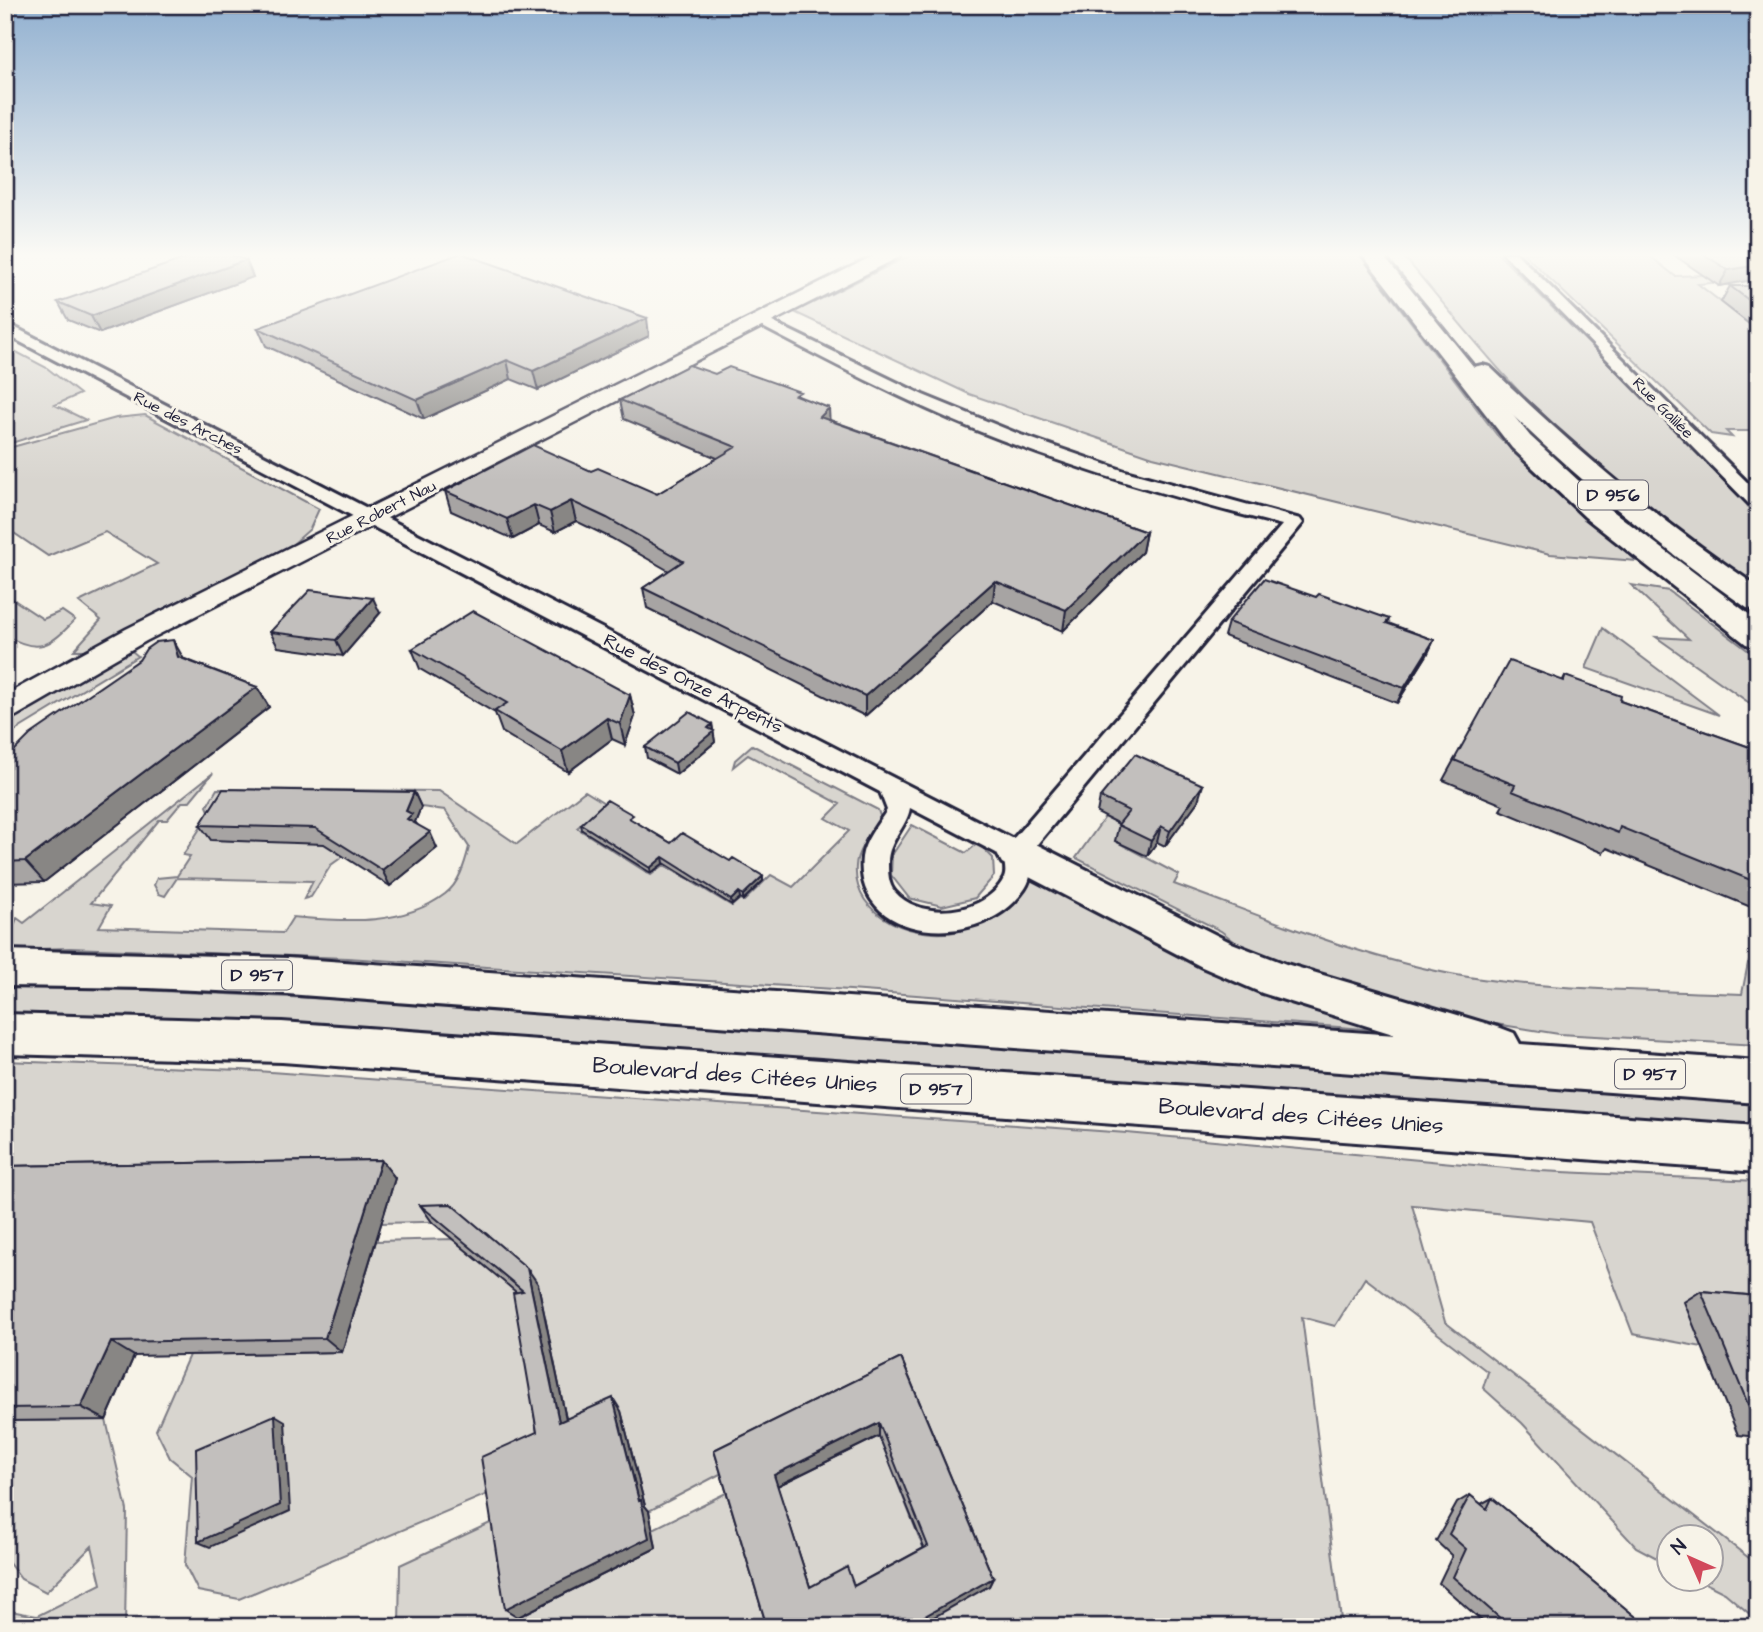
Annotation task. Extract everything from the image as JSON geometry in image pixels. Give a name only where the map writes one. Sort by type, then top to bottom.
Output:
[{"type":"main road","name":"D 956","points":[[1431,329],[1521,442],[1595,511],[1758,637]]},
{"type":"main road","name":"D 956","points":[[1447,329],[1529,432],[1599,499],[1662,552],[1758,622]]},
{"type":"main road","name":"D 956","points":[[1482,372],[1559,449],[1602,487],[1694,557],[1758,601]]},
{"type":"main road","points":[[1016,852],[1150,923],[1278,980],[1567,1068]]},
{"type":"main road","name":"D 957","points":[[5,968],[287,976],[1758,1082]]},
{"type":"main road","name":"Boulevard des Citées Unies","points":[[5,1034],[282,1042],[1758,1149]]},
{"type":"street","name":"Rue des Arches","points":[[7,329],[371,517]]},
{"type":"street","name":"Rue Robert Nau","points":[[5,709],[136,635],[742,329]]},
{"type":"street","points":[[778,329],[918,399],[1012,438],[1163,489],[1294,523],[1016,852],[1017,879],[1002,900],[973,917],[943,923],[914,917],[892,906],[876,883],[875,856],[899,810],[890,787]]},
{"type":"street","name":"Rue Galilée","points":[[1585,329],[1758,503]]},
{"type":"street","name":"Rue des Onze Arpents","points":[[371,517],[1016,852]]},
{"type":"shaded area","points":[[831,329],[1416,329],[1497,435],[1552,489],[1637,561],[1550,554],[1153,457],[969,394]]},
{"type":"shaded area","points":[[1464,329],[1574,329],[1758,511],[1758,586],[1647,507],[1583,455],[1534,408]]},
{"type":"shaded area","points":[[1602,329],[1758,331],[1758,431],[1726,431],[1732,437],[1711,434]]},
{"type":"shaded area","points":[[5,346],[47,368],[80,394],[55,405],[86,420],[5,445]]},
{"type":"shaded area","points":[[145,415],[319,509],[310,529],[292,545],[139,621],[143,624],[91,650],[74,650],[101,620],[79,602],[157,564],[105,532],[48,556],[5,527],[5,449],[116,418]]},
{"type":"shaded area","points":[[1631,585],[1669,591],[1758,658],[1758,709],[1656,637],[1689,639]]},
{"type":"shaded area","points":[[5,594],[43,619],[62,611],[75,620],[51,641],[43,645],[27,645],[5,635]]},
{"type":"shaded area","points":[[1603,628],[1719,715],[1586,668]]},
{"type":"shaded area","points":[[132,651],[138,656],[5,737],[5,723],[96,668]]},
{"type":"shaded area","points":[[752,745],[878,810],[881,819],[857,860],[858,884],[865,900],[876,913],[891,922],[927,933],[946,933],[971,928],[993,918],[1006,908],[1034,877],[1061,889],[1088,909],[1196,963],[1383,1025],[1378,1030],[850,990],[347,958],[70,948],[5,950],[5,936],[10,936],[17,918],[24,923],[213,773],[189,802],[182,802],[167,820],[159,820],[91,903],[111,906],[99,927],[283,933],[293,917],[352,920],[391,917],[428,905],[445,894],[454,885],[466,860],[469,847],[445,810],[421,807],[331,865],[311,897],[304,899],[313,881],[177,878],[165,896],[159,894],[154,885],[157,878],[177,876],[190,856],[183,855],[210,813],[207,806],[217,789],[439,791],[517,844],[585,791],[606,804],[577,828],[651,875],[664,865],[732,906],[740,899],[744,901],[771,875],[793,887],[849,831],[826,818],[840,804],[748,755],[733,767],[735,760]]},
{"type":"shaded area","points":[[1105,817],[1125,827],[1115,841],[1179,875],[1174,884],[1316,936],[1425,969],[1531,985],[1742,994],[1748,963],[1758,967],[1758,1045],[1559,1034],[1457,1018],[1257,959],[1221,931],[1076,858]]},
{"type":"shaded area","points":[[912,825],[966,853],[978,843],[993,858],[994,876],[975,898],[942,906],[909,898],[891,875],[892,855]]},
{"type":"shaded area","points":[[5,988],[117,989],[353,1000],[1758,1099],[1758,1133],[5,1018]]},
{"type":"shaded area","points":[[5,1061],[241,1070],[1127,1133],[1540,1171],[1758,1181],[1758,1308],[1702,1347],[1633,1334],[1590,1222],[1412,1205],[1445,1322],[1705,1524],[1654,1524],[1654,1557],[1636,1547],[1522,1423],[1483,1388],[1488,1372],[1365,1278],[1335,1326],[1302,1317],[1342,1627],[917,1627],[989,1586],[900,1372],[722,1473],[647,1512],[569,1434],[537,1284],[463,1221],[381,1223],[5,1184]]},
{"type":"shaded area","points":[[453,1239],[522,1296],[547,1444],[497,1490],[239,1599],[198,1591],[185,1565],[192,1476],[170,1458],[156,1430],[189,1355],[342,1352],[376,1241]]},
{"type":"shaded area","points":[[106,1420],[127,1510],[125,1627],[5,1627],[5,1610],[37,1616],[101,1584],[92,1546],[46,1592],[21,1579],[5,1558],[5,1421]]},
{"type":"shaded area","points":[[879,1436],[926,1555],[819,1614],[777,1486]]},
{"type":"shaded area","points":[[728,1492],[769,1627],[399,1627],[400,1565],[501,1518],[519,1616],[581,1586],[576,1565],[598,1577],[656,1548],[653,1529]]},
{"type":"shaded area","points":[[1724,1539],[1758,1565],[1758,1621],[1725,1593]]},
{"type":"building","points":[[261,329],[623,329],[533,371],[507,360],[417,400]]},
{"type":"building","points":[[689,365],[715,374],[729,367],[800,392],[795,395],[829,408],[820,417],[1146,532],[1066,610],[995,581],[865,696],[643,588],[683,561],[607,518],[571,501],[550,512],[534,505],[507,519],[445,491],[533,445],[591,471],[598,468],[657,494],[736,447],[620,400]]},
{"type":"building","points":[[1264,579],[1316,597],[1319,594],[1389,619],[1386,623],[1434,640],[1404,688],[1228,622]]},
{"type":"building","points":[[310,590],[373,598],[336,640],[270,632]]},
{"type":"building","points":[[473,611],[630,695],[620,724],[607,718],[562,751],[495,711],[507,703],[412,649]]},
{"type":"building","points":[[173,640],[178,657],[257,687],[25,861],[5,862],[5,766],[14,751],[30,735],[139,660],[146,649],[156,642]]},
{"type":"building","points":[[1509,661],[1564,681],[1565,676],[1621,696],[1620,701],[1758,750],[1758,883],[1620,827],[1618,833],[1512,791],[1515,785],[1454,760]]},
{"type":"building","points":[[689,712],[712,724],[708,728],[714,731],[675,763],[645,747]]},
{"type":"building","points":[[1135,754],[1203,785],[1170,831],[1161,826],[1151,841],[1118,825],[1129,811],[1100,797]]},
{"type":"building","points":[[223,789],[414,792],[406,811],[412,814],[407,819],[430,832],[382,870],[315,828],[200,825]]},
{"type":"building","points":[[607,800],[633,815],[629,818],[671,843],[682,833],[730,861],[733,858],[763,876],[743,895],[739,892],[731,900],[663,857],[650,868],[581,824]]},
{"type":"building","points":[[381,1160],[325,1338],[111,1342],[81,1407],[5,1408],[5,1166]]},
{"type":"building","points":[[451,1204],[527,1268],[559,1422],[613,1398],[649,1538],[505,1609],[481,1457],[537,1432],[513,1293],[523,1291],[420,1205]]},
{"type":"building","points":[[1701,1291],[1758,1296],[1758,1426],[1757,1426]]},
{"type":"building","points":[[901,1358],[993,1578],[905,1627],[767,1627],[714,1450]],"holes":[[[879,1423],[928,1546],[854,1586],[847,1567],[810,1587],[774,1475]]]},
{"type":"building","points":[[275,1415],[280,1505],[198,1542],[196,1449]]},
{"type":"building","points":[[1470,1495],[1487,1509],[1492,1498],[1648,1627],[1510,1627],[1453,1577],[1466,1549],[1449,1534]]}]
